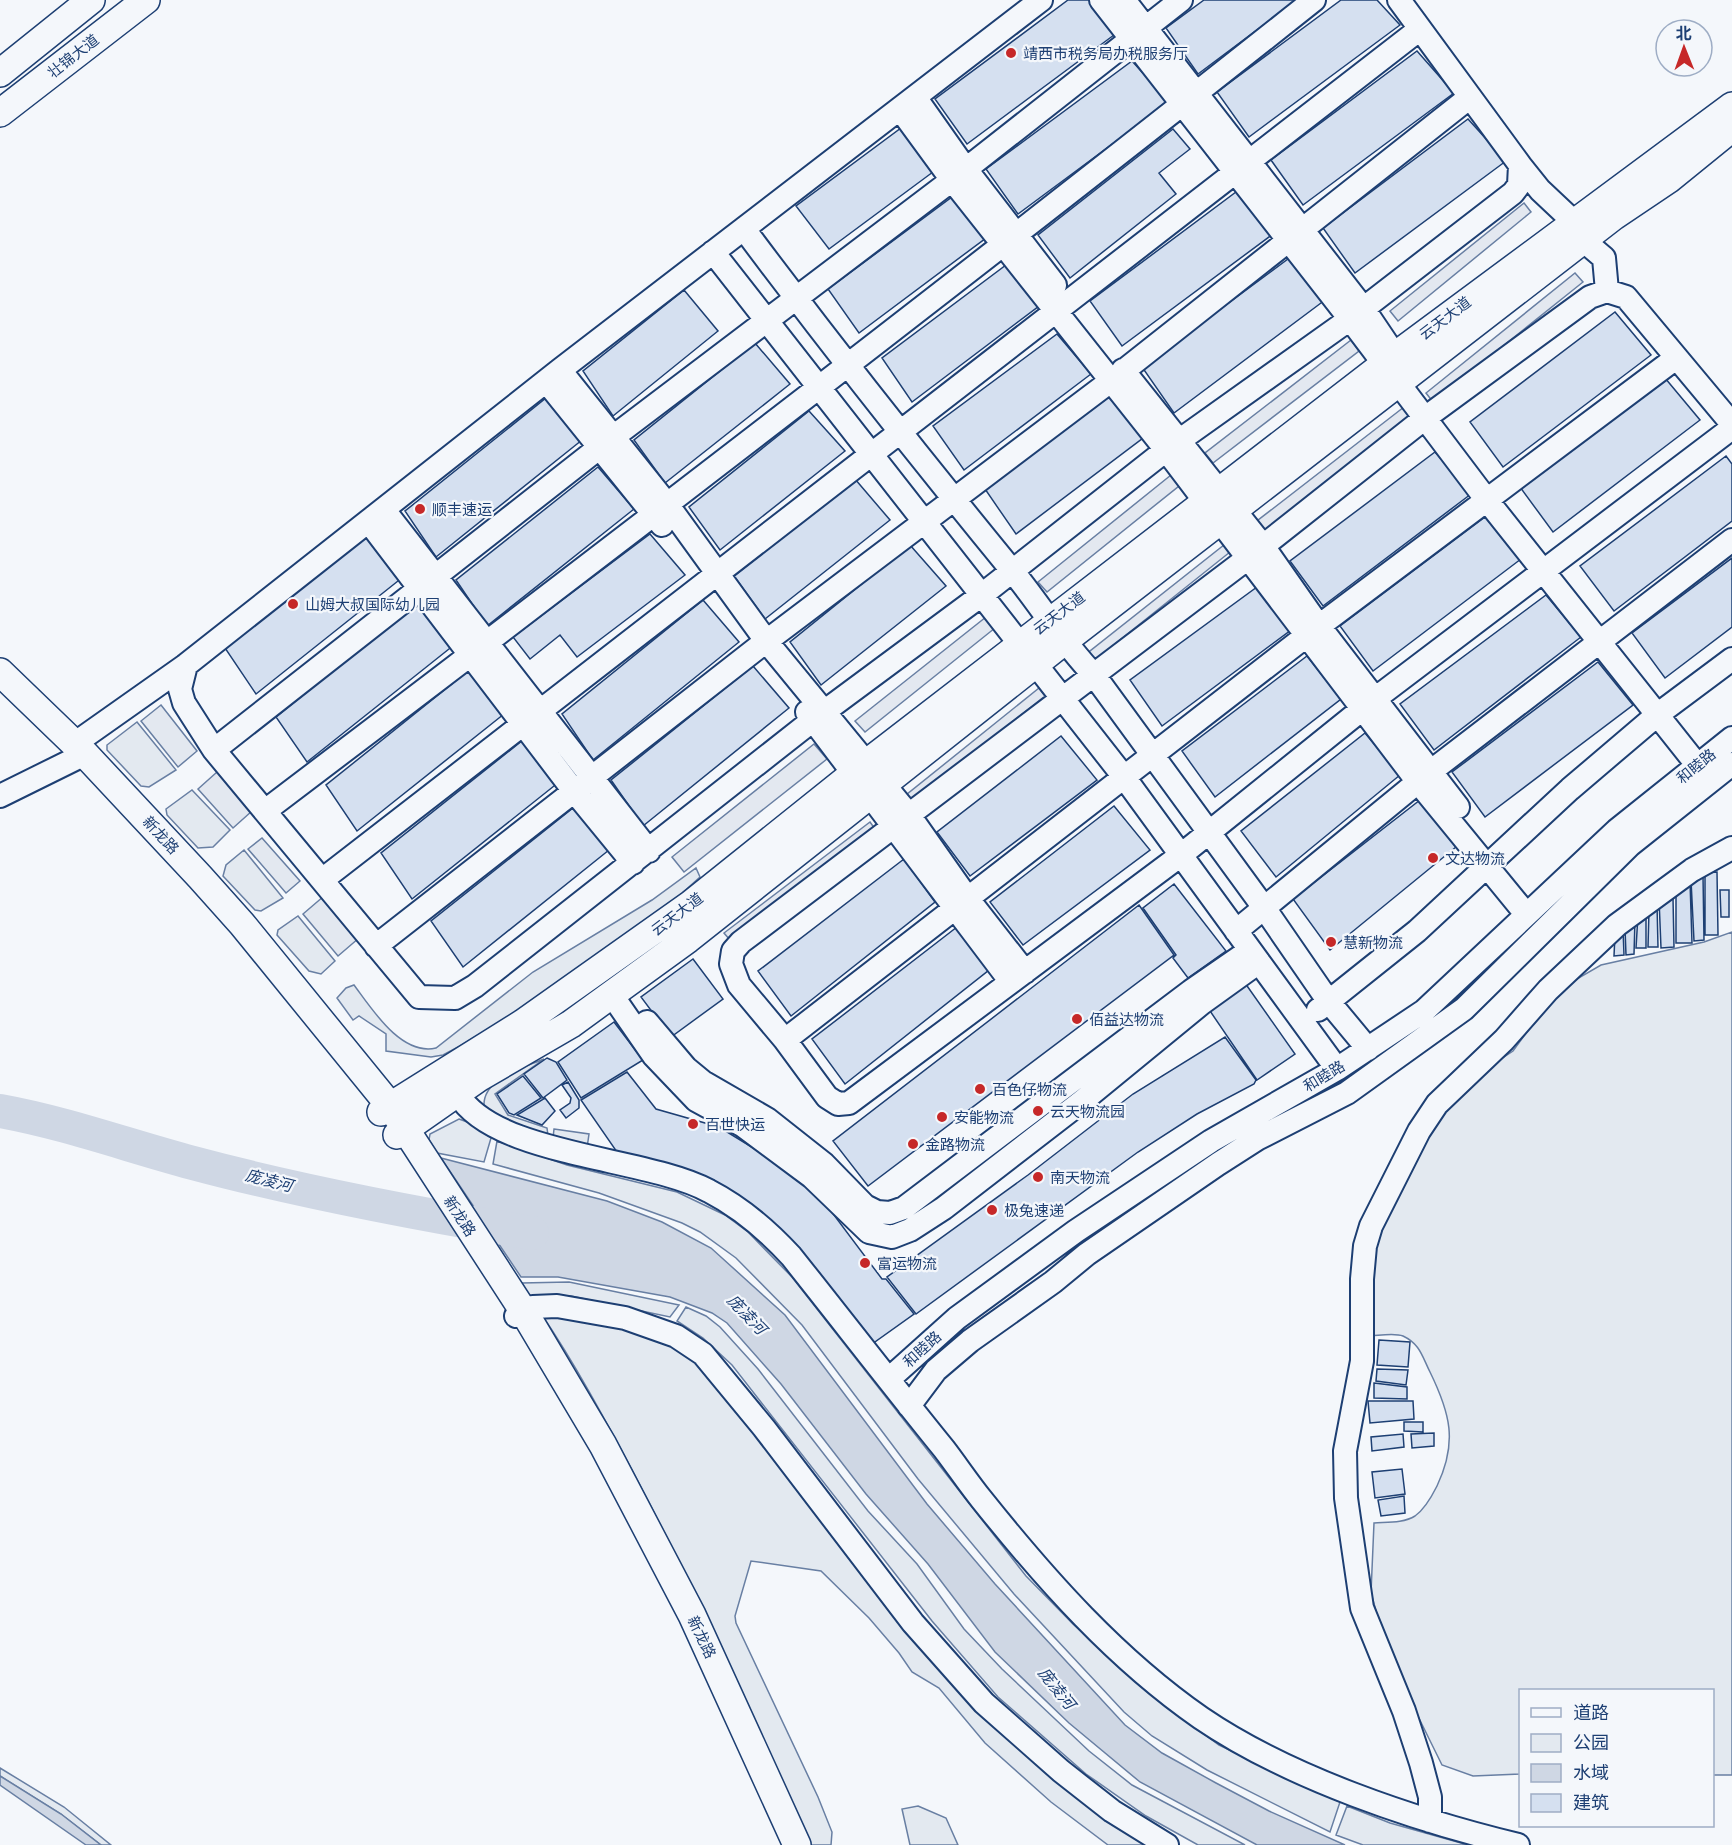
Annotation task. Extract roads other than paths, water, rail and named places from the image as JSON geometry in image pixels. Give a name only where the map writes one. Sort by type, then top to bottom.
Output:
[{"type":"main road","points":[[0,73],[91,0]]},
{"type":"main road","name":"壮锦大道","points":[[0,114],[146,0]]},
{"type":"main road","name":"云天大道","points":[[386,1109],[524,1023],[868,779],[1027,654],[1579,231],[1732,106]]},
{"type":"main road","name":"云天大道","points":[[1579,231],[1732,128]]},
{"type":"main road","name":"新龙路","points":[[0,672],[82,749],[235,927],[386,1109],[420,1165],[603,1445],[657,1546],[708,1650],[797,1845]]},
{"type":"main road","name":"新龙路","points":[[0,681],[82,749]]},
{"type":"main road","name":"云天大道","points":[[401,1132],[480,1077],[571,1024],[615,993],[710,921],[868,779]]},
{"type":"main road","name":"新龙路","points":[[516,1309],[650,1549],[684,1617],[789,1845]]},
{"type":"street","points":[[0,796],[32,783],[82,749],[553,376],[1041,0]]},
{"type":"street","points":[[1101,0],[1137,33],[1190,99],[1492,495],[1607,637],[1662,711],[1704,760]]},
{"type":"street","points":[[1124,0],[1137,33]]},
{"type":"street","points":[[214,750],[607,442],[958,174],[1180,0]]},
{"type":"street","points":[[265,812],[1012,240],[1314,0]]},
{"type":"street","points":[[1399,0],[1520,165],[1547,198],[1604,258],[1607,291]]},
{"type":"street","points":[[322,880],[710,576],[1420,29]]},
{"type":"street","points":[[376,946],[923,520],[953,500],[1117,375],[1470,97]]},
{"type":"street","points":[[908,103],[958,174],[1174,446],[1424,777],[1532,909]]},
{"type":"street","points":[[186,665],[180,689],[184,703],[214,750],[419,997],[455,998],[474,986],[820,716],[983,594],[1174,446],[1356,314],[1513,194],[1519,185],[1520,165]]},
{"type":"street","points":[[744,229],[953,500],[1012,571],[1056,632],[1094,675],[1265,909],[1329,1002],[1368,1049]]},
{"type":"street","points":[[713,252],[1063,697],[1337,1069]]},
{"type":"street","points":[[710,921],[732,951],[731,964],[739,985],[785,1040],[827,1097],[838,1104],[849,1103],[1181,855],[1370,703],[1732,426],[1626,297],[1607,291],[1590,297],[1430,414],[1255,552],[732,951]]},
{"type":"street","points":[[785,1040],[1313,631],[1676,358]]},
{"type":"street","points":[[553,376],[660,509],[762,645],[901,820],[961,904],[1018,977]]},
{"type":"street","points":[[376,516],[641,857]]},
{"type":"street","points":[[1236,931],[1424,777],[1732,540]]},
{"type":"street","points":[[1302,1022],[1416,931],[1570,789],[1662,711],[1732,659]]},
{"type":"street","name":"和睦路","points":[[889,1379],[957,1318],[1076,1231],[1211,1141],[1337,1069],[1424,1011],[1617,830],[1732,738]]},
{"type":"street","name":"和睦路","points":[[909,1406],[936,1370],[970,1341],[1053,1282],[1087,1254],[1218,1164],[1257,1140],[1347,1093],[1436,1032],[1464,1009],[1630,845],[1732,764]]},
{"type":"street","points":[[1430,1821],[1430,1797],[1422,1763],[1404,1711],[1362,1608],[1346,1498],[1346,1451],[1362,1361],[1362,1279],[1365,1246],[1371,1226],[1419,1131],[1437,1104],[1504,1041],[1548,990],[1617,925],[1692,870],[1732,848]]},
{"type":"street","points":[[615,993],[616,1001],[654,1056],[696,1100],[742,1125],[812,1177],[869,1232],[892,1237],[910,1230],[944,1208],[1080,1103],[1202,1003],[1254,957]]},
{"type":"street","points":[[458,1094],[463,1104],[483,1119],[510,1132],[606,1161],[661,1173],[708,1190],[777,1241],[1051,1583],[1106,1639],[1174,1697],[1220,1730],[1282,1763],[1348,1791],[1430,1821],[1518,1845]]},
{"type":"street","points":[[516,1309],[557,1306],[625,1318],[676,1335],[703,1354],[764,1428],[914,1623],[984,1703],[1061,1771],[1112,1811],[1167,1845]]},
{"type":"water","points":[[441,1158],[607,1201],[662,1222],[711,1248],[785,1315],[927,1504],[995,1584],[1125,1725],[1162,1753],[1216,1783],[1269,1811],[1345,1845],[1257,1845],[1140,1782],[1069,1723],[995,1652],[928,1564],[866,1494],[781,1384],[727,1323],[712,1313],[670,1297],[558,1277],[521,1277]]},
{"type":"water","points":[[0,1776],[61,1814],[101,1845],[86,1845],[0,1785]]},
{"type":"waterway","name":"庞凌河","points":[[0,1111],[49,1122],[277,1184],[532,1233]]},
{"type":"place","name":"靖西市税务局办税服务厅","points":[[1011,53]]},
{"type":"place","name":"顺丰速运","points":[[420,509]]},
{"type":"place","name":"山姆大叔国际幼儿园","points":[[293,604]]},
{"type":"place","name":"文达物流","points":[[1433,858]]},
{"type":"place","name":"慧新物流","points":[[1331,942]]},
{"type":"place","name":"佰益达物流","points":[[1077,1019]]},
{"type":"place","name":"百色仔物流","points":[[980,1089]]},
{"type":"place","name":"云天物流园","points":[[1038,1111]]},
{"type":"place","name":"安能物流","points":[[942,1117]]},
{"type":"place","name":"百世快运","points":[[693,1124]]},
{"type":"place","name":"金路物流","points":[[913,1144]]},
{"type":"place","name":"南天物流","points":[[1038,1177]]},
{"type":"place","name":"极兔速递","points":[[992,1210]]},
{"type":"place","name":"富运物流","points":[[865,1263]]}]
